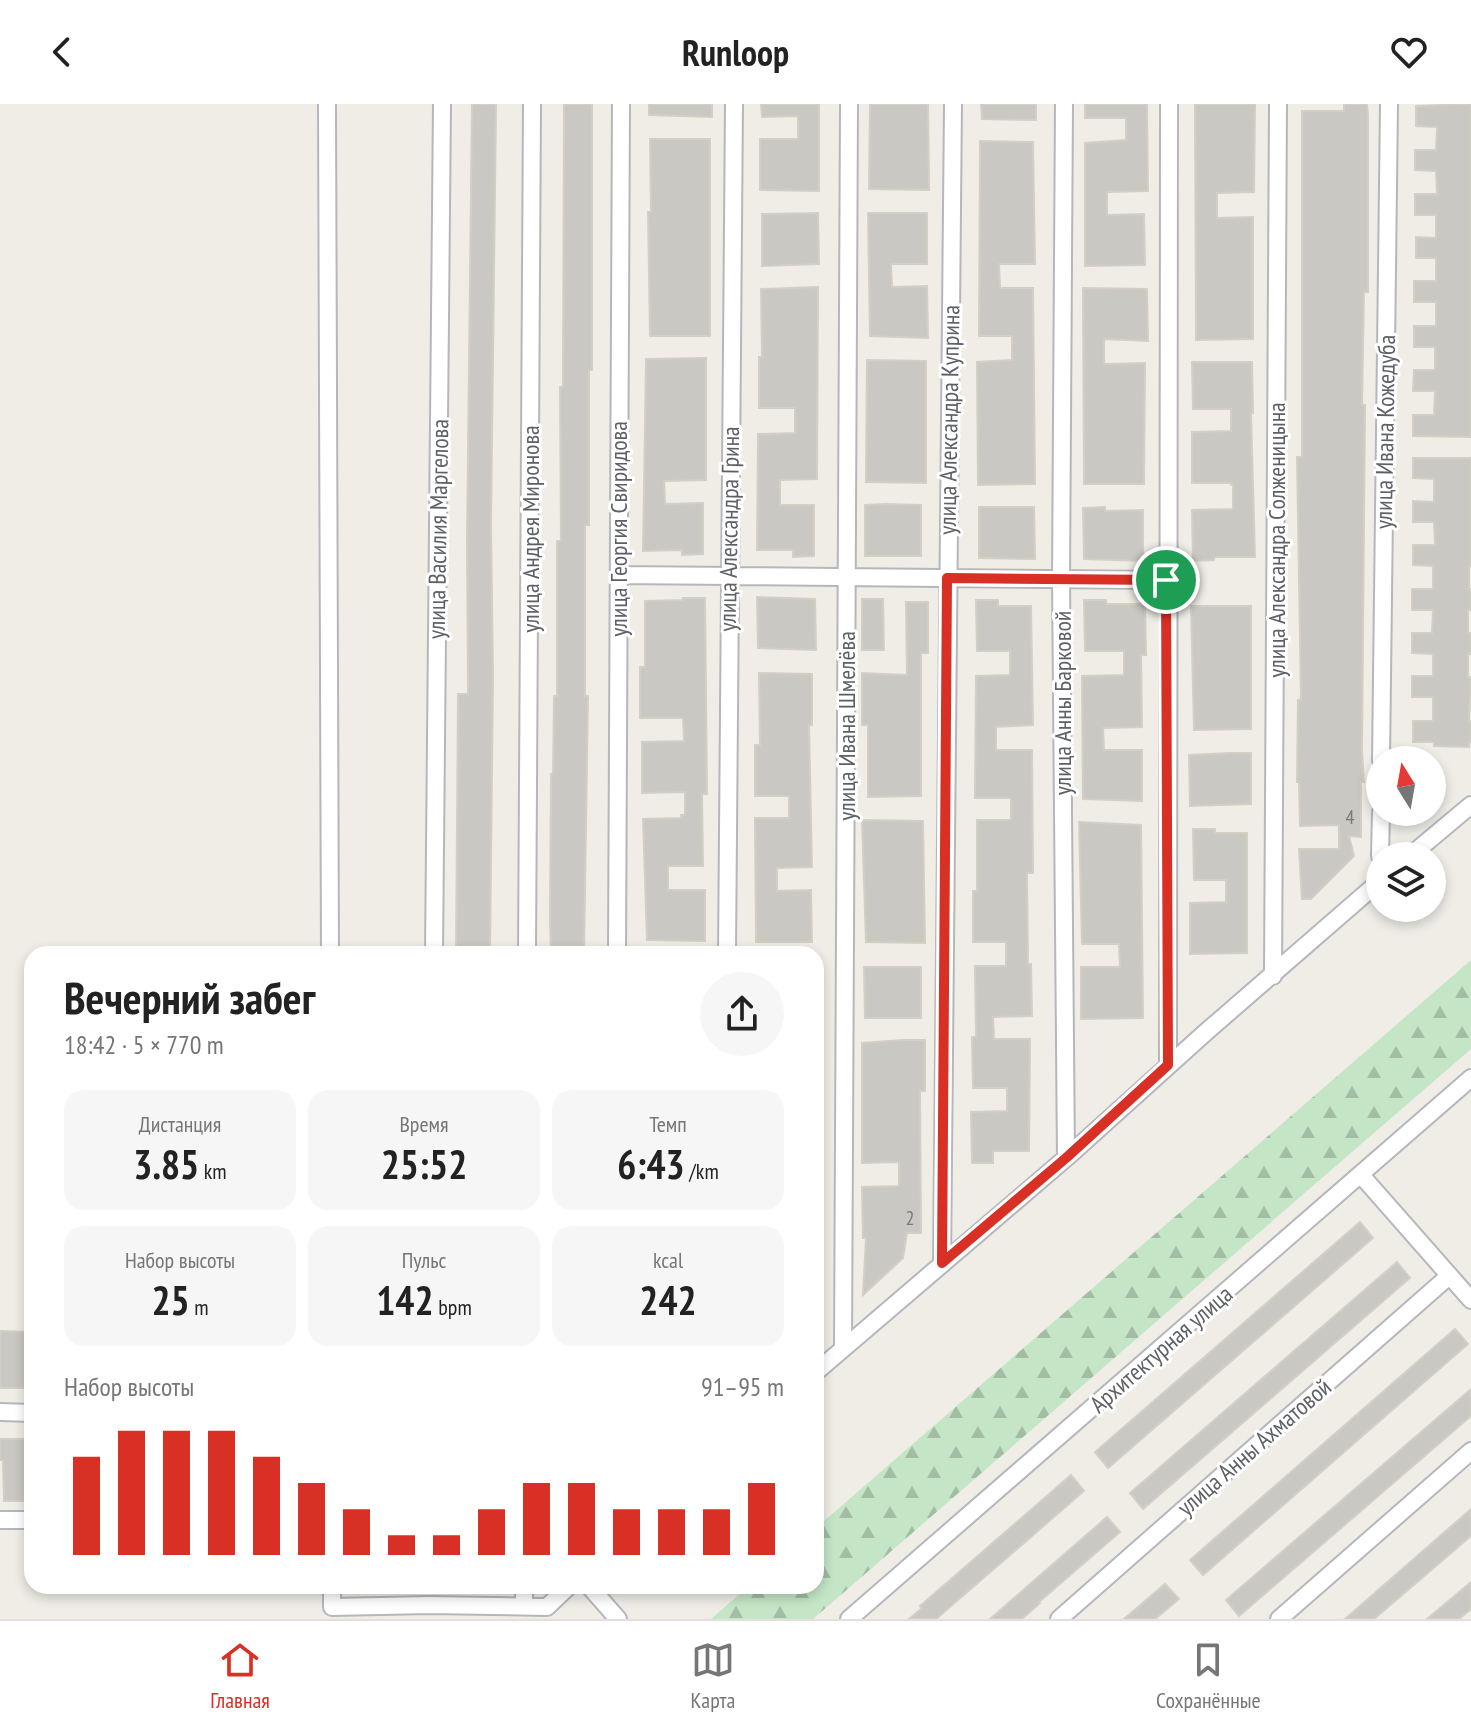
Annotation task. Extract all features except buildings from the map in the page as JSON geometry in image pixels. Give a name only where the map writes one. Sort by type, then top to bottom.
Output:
[{"type":"street","points":[[327,104],[330,946]]},
{"type":"street","name":"улица Василия Маргелова","points":[[434,946],[442,104]]},
{"type":"street","name":"улица Андрея Миронова","points":[[527,946],[532,104]]},
{"type":"street","name":"улица Георгия Свиридова","points":[[617,946],[621,104]]},
{"type":"street","name":"улица Александра Грина","points":[[727,946],[734,104]]},
{"type":"street","name":"улица Ивана Шмелёва","points":[[843,1347],[849,104]]},
{"type":"street","name":"улица Александра Куприна","points":[[942,1263],[953,104]]},
{"type":"street","name":"улица Анны Барковой","points":[[1064,104],[1061,579],[1066,1158]]},
{"type":"street","points":[[1168,1065],[1166,580],[1169,104]]},
{"type":"street","name":"улица Александра Солженицына","points":[[1273,976],[1278,104]]},
{"type":"street","name":"улица Ивана Кожедуба","points":[[1381,746],[1389,104]]},
{"type":"street","points":[[618,575],[1166,580]]},
{"type":"street","points":[[1427,842],[1471,805]]},
{"type":"street","points":[[824,1365],[1066,1158],[1366,893]]},
{"type":"street","name":"Архитектурная улица","points":[[849,1619],[1471,1078]]},
{"type":"street","points":[[1361,1175],[1471,1300]]},
{"type":"street","name":"улица Анны Ахматовой","points":[[1059,1619],[1449,1276]]},
{"type":"street","points":[[0,1412],[24,1413]]},
{"type":"street","points":[[1279,1619],[1471,1451]]},
{"type":"street","points":[[0,1520],[24,1520]]},
{"type":"street","points":[[332,1594],[332,1607],[547,1607],[561,1594]]},
{"type":"street","points":[[429,1594],[429,1605]]},
{"type":"street","points":[[524,1594],[524,1606]]},
{"type":"street","points":[[596,1594],[618,1619]]},
{"type":"green space","points":[[1471,960],[1471,1049],[813,1619],[711,1619],[740,1594],[824,1594],[824,1521]]},
{"type":"route","points":[[947,578],[1166,580],[1168,1065],[1066,1158],[942,1263],[947,578]]}]
